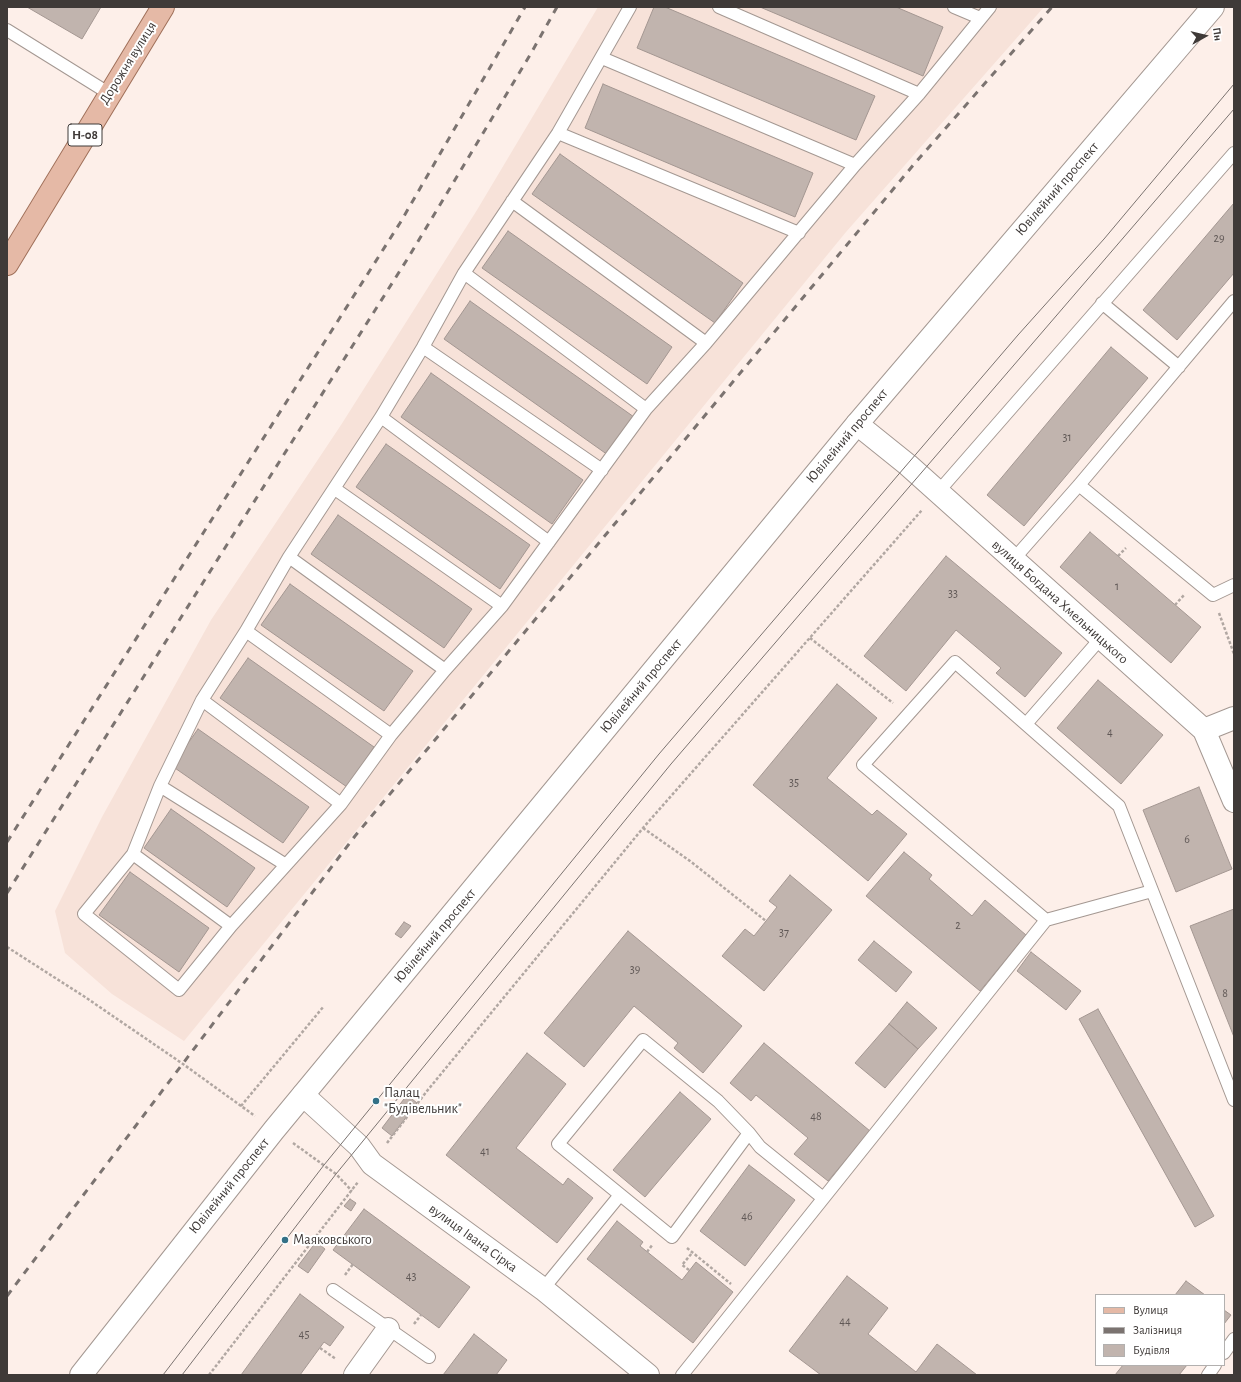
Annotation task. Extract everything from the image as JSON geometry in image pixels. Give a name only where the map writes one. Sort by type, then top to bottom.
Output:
[{"type":"main road","name":"Дорожня вулиця","points":[[7,264],[163,7]]},
{"type":"main road","name":"Ювілейний проспект","points":[[81,1375],[274,1130],[857,424],[1213,7]]},
{"type":"main road","name":"вулиця Богдана Хмельницького","points":[[857,424],[938,492],[1012,560],[1204,730],[1234,801]]},
{"type":"main road","points":[[1204,730],[1234,718]]},
{"type":"main road","name":"вулиця Івана Сірка","points":[[303,1095],[359,1146],[372,1164],[544,1290],[648,1375]]},
{"type":"main road","points":[[355,1375],[388,1329]]},
{"type":"lane","points":[[630,7],[558,133],[464,272],[423,347],[381,417],[289,557],[246,631],[202,700],[160,786],[133,854],[84,914],[179,990],[231,926],[341,804],[392,735],[445,670],[502,606],[646,409],[706,344],[855,165],[919,94],[990,7]]},
{"type":"lane","points":[[719,7],[919,94]]},
{"type":"lane","points":[[954,7],[980,18]]},
{"type":"lane","points":[[7,30],[110,94]]},
{"type":"lane","points":[[602,58],[855,165]]},
{"type":"lane","points":[[558,133],[799,233]]},
{"type":"lane","points":[[938,492],[1234,153]]},
{"type":"lane","points":[[512,201],[706,344]]},
{"type":"lane","points":[[464,272],[646,409]]},
{"type":"lane","points":[[1012,560],[1079,485],[1234,301]]},
{"type":"lane","points":[[1102,303],[1179,367]]},
{"type":"lane","points":[[423,347],[602,470]]},
{"type":"lane","points":[[381,417],[549,542]]},
{"type":"lane","points":[[1079,485],[1213,595],[1234,585]]},
{"type":"lane","points":[[335,488],[502,606]]},
{"type":"lane","points":[[289,557],[445,670]]},
{"type":"lane","points":[[246,631],[392,735]]},
{"type":"lane","points":[[1026,724],[1101,638]]},
{"type":"lane","points":[[1046,920],[863,765],[955,662],[1119,806],[1231,1086],[1234,1100]]},
{"type":"lane","points":[[202,700],[341,804]]},
{"type":"lane","points":[[160,786],[286,865]]},
{"type":"lane","points":[[133,854],[231,926]]},
{"type":"lane","points":[[682,1375],[1046,920],[1152,891]]},
{"type":"lane","points":[[749,1133],[672,1237],[558,1144],[643,1040],[718,1101],[749,1133],[760,1147],[823,1198]]},
{"type":"lane","points":[[544,1290],[620,1195]]},
{"type":"lane","points":[[333,1290],[429,1357]]},
{"type":"lane","points":[[1225,1352],[1234,1339]]},
{"type":"lane","points":[[1208,1375],[1214,1366]]},
{"type":"path","points":[[209,1375],[352,1191],[427,1091],[643,828],[938,492]]},
{"type":"path","points":[[1213,595],[1234,654]]},
{"type":"path","points":[[810,638],[908,715]]},
{"type":"path","points":[[643,828],[690,861],[766,921]]},
{"type":"path","points":[[7,947],[91,1001],[241,1106],[336,1174],[352,1191]]},
{"type":"path","points":[[241,1106],[324,1006]]},
{"type":"path","points":[[672,1237],[745,1296]]},
{"type":"path","points":[[689,1270],[682,1265],[692,1253]]},
{"type":"shaded area","points":[[598,7],[1044,7],[846,232],[184,1041],[112,994],[65,953],[55,911],[102,817],[211,620],[341,425],[477,210]]},
{"type":"building","points":[[27,7],[101,7],[82,39]]},
{"type":"building","points":[[654,7],[665,7],[875,96],[856,140],[637,48]]},
{"type":"building","points":[[760,7],[896,7],[943,27],[923,76]]},
{"type":"building","points":[[603,84],[813,173],[795,217],[585,128]]},
{"type":"building","points":[[560,154],[743,283],[715,323],[532,194]]},
{"type":"building","points":[[1234,203],[1234,273],[1177,340],[1143,310]]},
{"type":"building","points":[[508,231],[672,347],[647,384],[482,268]]},
{"type":"building","points":[[470,301],[634,417],[608,455],[444,339]]},
{"type":"building","points":[[1111,347],[1148,378],[1024,526],[987,495]]},
{"type":"building","points":[[431,373],[583,480],[552,524],[401,417]]},
{"type":"building","points":[[386,444],[530,545],[500,589],[356,487]]},
{"type":"building","points":[[338,515],[472,609],[444,648],[311,554]]},
{"type":"building","points":[[1090,532],[1201,627],[1171,663],[1060,567]]},
{"type":"building","points":[[946,556],[1062,653],[1025,697],[996,673],[1001,668],[956,630],[906,691],[864,656]]},
{"type":"building","points":[[290,584],[413,671],[384,711],[261,625]]},
{"type":"building","points":[[248,658],[374,747],[347,787],[220,698]]},
{"type":"building","points":[[1098,680],[1163,735],[1121,784],[1057,728]]},
{"type":"building","points":[[837,684],[877,718],[827,778],[872,815],[877,810],[907,834],[868,881],[753,785]]},
{"type":"building","points":[[198,729],[309,807],[283,843],[172,766]]},
{"type":"building","points":[[1199,787],[1232,869],[1176,892],[1143,810]]},
{"type":"building","points":[[171,809],[255,868],[227,907],[144,848]]},
{"type":"building","points":[[904,852],[932,875],[929,879],[972,916],[985,900],[1026,935],[980,991],[866,896]]},
{"type":"building","points":[[130,872],[209,928],[179,972],[99,915]]},
{"type":"building","points":[[790,875],[832,910],[764,991],[722,956],[745,929],[754,936],[777,907],[769,901]]},
{"type":"building","points":[[1234,909],[1234,1037],[1190,926]]},
{"type":"building","points":[[404,922],[411,926],[401,938],[395,934]]},
{"type":"building","points":[[628,931],[742,1026],[703,1073],[674,1048],[678,1043],[634,1006],[584,1067],[544,1033]]},
{"type":"building","points":[[874,941],[912,972],[896,992],[858,960]]},
{"type":"building","points":[[1031,952],[1081,991],[1066,1010],[1017,971]]},
{"type":"building","points":[[907,1002],[937,1028],[918,1049],[889,1024]]},
{"type":"building","points":[[1098,1009],[1214,1216],[1195,1227],[1079,1019]]},
{"type":"building","points":[[889,1024],[918,1049],[885,1088],[855,1063]]},
{"type":"building","points":[[764,1043],[870,1131],[828,1181],[794,1154],[808,1138],[756,1095],[751,1101],[730,1083]]},
{"type":"building","points":[[527,1053],[566,1084],[516,1148],[563,1185],[568,1178],[593,1198],[557,1243],[446,1155]]},
{"type":"building","points":[[680,1092],[711,1119],[645,1197],[613,1170]]},
{"type":"building","points":[[407,1095],[417,1103],[392,1136],[382,1128]]},
{"type":"building","points":[[749,1165],[795,1200],[745,1266],[700,1231]]},
{"type":"building","points":[[350,1199],[356,1203],[351,1211],[344,1206]]},
{"type":"building","points":[[364,1209],[470,1287],[439,1328],[333,1250]]},
{"type":"building","points":[[617,1221],[643,1242],[640,1246],[682,1280],[696,1262],[733,1292],[693,1343],[587,1259]]},
{"type":"building","points":[[316,1242],[325,1249],[308,1273],[298,1266]]},
{"type":"building","points":[[847,1276],[888,1308],[868,1334],[916,1372],[937,1344],[977,1375],[821,1375],[789,1351]]},
{"type":"building","points":[[1186,1281],[1204,1294],[1176,1294]]},
{"type":"building","points":[[300,1294],[344,1327],[330,1346],[324,1342],[300,1375],[241,1375]]},
{"type":"building","points":[[1225,1311],[1231,1315],[1225,1323]]},
{"type":"building","points":[[474,1334],[507,1360],[496,1375],[443,1375]]},
{"type":"building","points":[[1122,1366],[1186,1366],[1179,1375],[1115,1375]]},
{"type":"tram line","points":[[163,1375],[324,1165],[659,754],[1018,335],[1104,239],[1234,84]]},
{"type":"tram line","points":[[182,1375],[336,1174],[671,764],[1234,109]]},
{"type":"railway","points":[[7,842],[400,223],[525,7]]},
{"type":"railway","points":[[7,893],[408,258],[530,55],[557,7]]},
{"type":"railway","points":[[7,1296],[355,836],[915,163],[1052,7]]},
{"type":"place","name":"Палац \"Будівельник\"","points":[[376,1101]]},
{"type":"place","name":"Маяковського","points":[[285,1240]]}]
